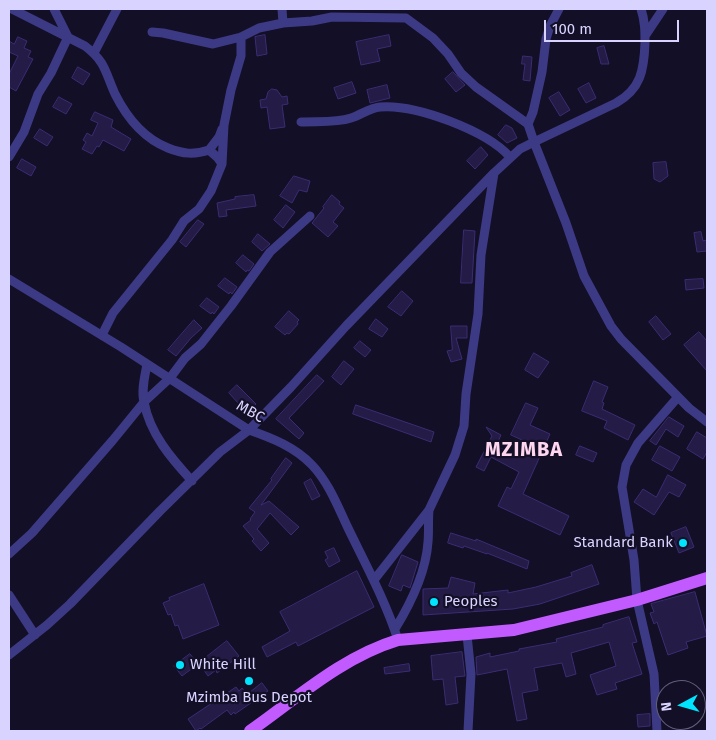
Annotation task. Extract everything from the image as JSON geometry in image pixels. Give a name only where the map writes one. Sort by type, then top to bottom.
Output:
[{"type":"main road","points":[[250,731],[287,703],[341,667],[397,635],[467,635],[514,630],[637,600],[707,578]]},
{"type":"street","points":[[12,9],[86,46],[94,53],[103,63],[114,92],[130,120],[149,138],[171,149],[189,154],[209,150],[219,137],[224,125]]},
{"type":"street","points":[[54,9],[68,37]]},
{"type":"street","points":[[94,53],[117,9]]},
{"type":"street","points":[[282,9],[283,23]]},
{"type":"street","points":[[528,124],[533,112],[542,72],[546,39],[559,9]]},
{"type":"street","points":[[9,654],[35,635],[70,604],[220,452],[249,430],[346,326],[510,157],[520,148],[626,98],[642,72],[646,27],[640,9]]},
{"type":"street","points":[[645,36],[663,9]]},
{"type":"street","points":[[152,32],[213,44],[241,37],[259,28],[283,23],[312,22],[332,17],[406,13],[448,54],[460,73],[476,87],[528,124],[584,276],[603,313],[621,339],[689,408],[707,422]]},
{"type":"street","points":[[9,157],[24,132],[38,94],[51,73],[68,37]]},
{"type":"street","points":[[102,335],[113,313],[172,240],[184,221],[199,209],[211,191],[222,164],[224,125],[231,90],[242,56],[241,37]]},
{"type":"street","points":[[302,122],[352,118],[373,108],[404,108],[426,113],[484,137],[501,147],[510,157]]},
{"type":"street","points":[[209,150],[222,164]]},
{"type":"street","points":[[374,580],[428,510],[455,455],[464,426],[466,394],[478,314],[481,255],[494,173]]},
{"type":"street","points":[[9,554],[32,533],[144,402],[170,378],[185,358],[201,344],[270,252],[310,216]]},
{"type":"street","name":"MBC","points":[[9,279],[102,335],[249,430],[272,438],[292,449],[312,465],[327,486],[374,580],[397,635]]},
{"type":"street","points":[[147,364],[143,386],[144,402],[155,434],[167,454],[192,481]]},
{"type":"street","points":[[657,731],[657,696],[654,674],[637,600],[634,560],[622,487],[626,465],[638,443],[678,397]]},
{"type":"street","points":[[397,635],[424,569],[428,543],[428,510]]},
{"type":"street","points":[[9,595],[35,635]]},
{"type":"street","points":[[467,635],[471,674],[468,731]]},
{"type":"building","points":[[265,35],[267,54],[257,56],[255,37]]},
{"type":"building","points":[[389,35],[391,46],[377,49],[380,61],[361,65],[356,42]]},
{"type":"building","points":[[18,37],[27,41],[24,48],[31,51],[28,57],[33,59],[16,91],[9,87],[9,74],[18,56],[9,52],[9,41],[14,44]]},
{"type":"building","points":[[604,46],[609,64],[601,64],[597,48]]},
{"type":"building","points":[[523,56],[532,57],[530,81],[523,80],[525,64],[522,64]]},
{"type":"building","points":[[78,67],[90,74],[83,85],[72,78]]},
{"type":"building","points":[[453,72],[465,85],[456,92],[445,79]]},
{"type":"building","points":[[352,82],[356,93],[338,99],[334,88]]},
{"type":"building","points":[[589,83],[596,98],[586,103],[578,89]]},
{"type":"building","points":[[387,85],[390,98],[370,103],[367,90]]},
{"type":"building","points":[[272,89],[277,90],[282,97],[287,96],[288,104],[282,105],[285,127],[270,129],[267,107],[261,108],[260,100],[266,99],[268,92]]},
{"type":"building","points":[[559,92],[570,110],[560,116],[549,98]]},
{"type":"building","points":[[59,97],[72,104],[66,114],[53,107]]},
{"type":"building","points":[[95,112],[113,120],[111,127],[131,139],[124,151],[103,140],[92,154],[82,149],[86,142],[83,140],[87,133],[92,136],[98,123],[91,120]]},
{"type":"building","points":[[506,125],[512,128],[517,138],[507,143],[498,135]]},
{"type":"building","points":[[40,129],[53,137],[47,146],[34,138]]},
{"type":"building","points":[[481,147],[488,155],[475,169],[467,161]]},
{"type":"building","points":[[22,159],[36,167],[31,176],[17,168]]},
{"type":"building","points":[[666,162],[668,176],[660,182],[654,179],[653,163]]},
{"type":"building","points":[[294,176],[310,181],[307,192],[299,190],[292,203],[280,196]]},
{"type":"building","points":[[254,195],[256,206],[226,210],[227,216],[219,217],[217,203],[235,199],[235,197]]},
{"type":"building","points":[[332,195],[344,208],[333,222],[338,226],[328,237],[312,223]]},
{"type":"building","points":[[286,205],[295,212],[283,228],[274,220]]},
{"type":"building","points":[[198,220],[204,224],[186,247],[180,242]]},
{"type":"building","points":[[464,230],[475,231],[472,283],[461,283]]},
{"type":"building","points":[[701,232],[703,241],[707,240],[707,251],[697,252],[694,233]]},
{"type":"building","points":[[258,234],[270,244],[262,251],[252,242]]},
{"type":"building","points":[[243,255],[254,264],[246,272],[236,263]]},
{"type":"building","points":[[225,278],[237,287],[232,294],[218,286]]},
{"type":"building","points":[[703,279],[704,288],[686,290],[685,280]]},
{"type":"building","points":[[402,291],[413,301],[401,316],[388,307]]},
{"type":"building","points":[[207,298],[219,307],[214,314],[200,306]]},
{"type":"building","points":[[289,311],[299,320],[298,324],[289,334],[285,335],[275,327]]},
{"type":"building","points":[[656,316],[671,334],[663,340],[649,322]]},
{"type":"building","points":[[376,319],[388,329],[382,337],[369,329]]},
{"type":"building","points":[[194,320],[202,328],[176,356],[168,350]]},
{"type":"building","points":[[451,326],[467,326],[467,338],[456,338],[462,359],[451,362],[447,351],[452,350]]},
{"type":"building","points":[[699,332],[707,341],[707,371],[684,345]]},
{"type":"building","points":[[360,341],[371,350],[365,357],[354,348]]},
{"type":"building","points":[[534,353],[549,362],[538,378],[525,370]]},
{"type":"building","points":[[344,361],[354,369],[341,385],[332,377]]},
{"type":"building","points":[[317,375],[324,381],[289,418],[304,433],[299,439],[276,419]]},
{"type":"building","points":[[594,381],[608,387],[602,402],[604,403],[602,409],[635,425],[628,440],[604,428],[607,421],[582,411]]},
{"type":"building","points":[[237,385],[256,404],[247,413],[229,393]]},
{"type":"building","points":[[526,403],[538,408],[530,425],[550,434],[523,494],[569,516],[560,535],[498,506],[507,487],[511,489],[519,472],[491,457],[484,471],[476,467],[492,436],[486,427],[501,435],[496,446],[515,455],[522,440],[511,435]]},
{"type":"building","points":[[356,405],[434,432],[431,442],[353,414]]},
{"type":"building","points":[[669,417],[684,426],[678,437],[666,429],[656,445],[650,441]]},
{"type":"building","points":[[697,432],[707,438],[707,452],[703,459],[687,449]]},
{"type":"building","points":[[580,446],[597,453],[593,462],[576,455]]},
{"type":"building","points":[[660,446],[680,457],[672,471],[652,460]]},
{"type":"building","points":[[286,458],[292,463],[261,505],[269,501],[299,527],[291,535],[270,513],[257,529],[269,543],[261,551],[243,526],[251,520],[255,512],[249,508],[272,480]]},
{"type":"building","points":[[668,475],[686,485],[679,497],[669,492],[654,515],[634,502],[643,489],[656,497]]},
{"type":"building","points":[[311,479],[320,496],[312,500],[304,483]]},
{"type":"building","points":[[686,527],[694,547],[679,553],[671,533]]},
{"type":"building","points":[[451,533],[476,541],[476,539],[529,561],[527,569],[487,553],[448,543]]},
{"type":"building","points":[[334,548],[340,561],[329,567],[325,560],[328,558],[325,552]]},
{"type":"building","points":[[402,555],[418,562],[410,588],[403,585],[401,591],[389,586]]},
{"type":"building","points":[[592,565],[599,584],[540,604],[513,609],[423,615],[423,589],[448,588],[451,577],[475,583],[473,594],[508,590],[508,593],[572,576],[571,573]]},
{"type":"building","points":[[357,571],[374,607],[298,646],[296,642],[267,657],[262,647],[290,631],[280,612]]},
{"type":"building","points":[[204,584],[219,625],[183,639],[178,625],[175,626],[171,614],[168,615],[163,603],[170,600],[169,598]]},
{"type":"building","points":[[695,592],[707,636],[686,642],[688,648],[668,655],[657,622],[654,624],[650,613],[654,612],[651,604]]},
{"type":"building","points":[[629,617],[637,642],[632,643],[642,674],[615,683],[617,689],[597,695],[590,675],[616,666],[609,642],[571,653],[576,674],[566,677],[562,663],[534,668],[538,690],[522,693],[527,719],[517,721],[507,669],[477,675],[476,657],[490,653],[490,657],[557,642],[556,639],[603,627],[603,625]]},
{"type":"building","points":[[227,641],[239,656],[217,673],[216,670],[208,676],[199,663]]},
{"type":"building","points":[[462,652],[465,676],[455,677],[458,703],[446,705],[443,679],[433,680],[431,656]]},
{"type":"building","points":[[190,654],[198,664],[182,676],[174,666]]},
{"type":"building","points":[[409,664],[410,671],[385,674],[384,668]]},
{"type":"building","points":[[262,683],[268,691],[235,714],[234,712],[231,715],[227,710],[196,731],[188,719],[236,687],[239,691],[242,688],[247,694]]},
{"type":"building","points":[[650,714],[650,726],[638,727],[637,715]]},
{"type":"place","name":"Standard Bank","points":[[683,543]]},
{"type":"place","name":"Peoples","points":[[434,602]]},
{"type":"place","name":"White Hill","points":[[180,665]]},
{"type":"place","name":"Mzimba Bus Depot","points":[[249,681]]},
{"type":"district","name":"MZIMBA","points":[[524,450]]}]
